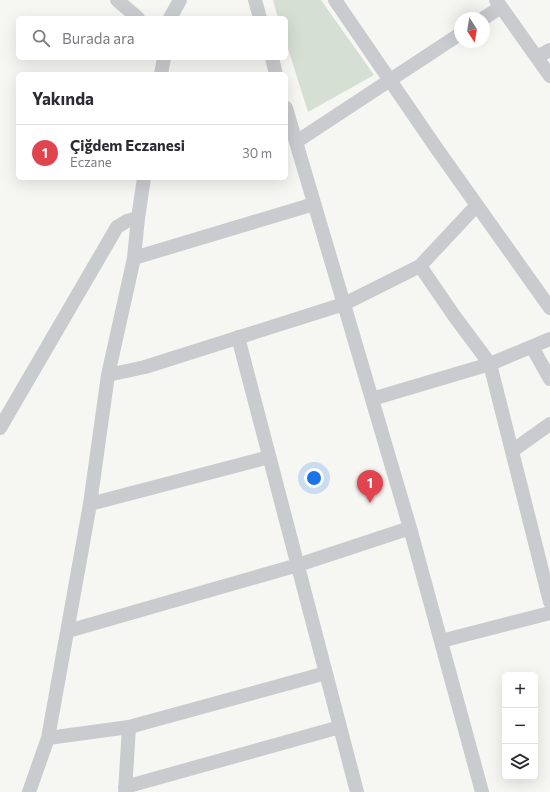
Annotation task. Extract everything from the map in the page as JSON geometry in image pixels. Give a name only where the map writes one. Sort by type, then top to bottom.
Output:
[{"type":"street","points":[[117,0],[136,16]]},
{"type":"street","points":[[171,16],[180,0]]},
{"type":"street","points":[[255,0],[259,16]]},
{"type":"street","points":[[335,0],[550,308]]},
{"type":"street","points":[[490,12],[498,3],[550,76]]},
{"type":"street","points":[[296,142],[454,38]]},
{"type":"street","points":[[537,57],[550,50]]},
{"type":"street","points":[[162,72],[164,60]]},
{"type":"street","points":[[272,60],[276,72]]},
{"type":"street","points":[[288,115],[410,528],[482,792]]},
{"type":"street","points":[[29,792],[48,738],[90,504],[108,375],[134,258],[144,180]]},
{"type":"street","points":[[134,258],[314,204]]},
{"type":"street","points":[[108,375],[145,367],[344,304],[420,266],[477,205]]},
{"type":"street","points":[[0,428],[117,228],[127,221],[138,218]]},
{"type":"street","points":[[420,266],[490,364],[550,602]]},
{"type":"street","points":[[238,337],[358,792]]},
{"type":"street","points":[[372,399],[490,364],[550,339]]},
{"type":"street","points":[[532,347],[550,379]]},
{"type":"street","points":[[512,451],[550,424]]},
{"type":"street","points":[[90,504],[269,457]]},
{"type":"street","points":[[68,631],[298,565],[410,528]]},
{"type":"street","points":[[441,641],[550,613]]},
{"type":"street","points":[[48,738],[129,727],[326,673]]},
{"type":"street","points":[[129,727],[125,790],[340,727]]},
{"type":"shaded area","points":[[273,0],[321,0],[374,75],[308,112],[288,48],[288,16],[277,16]]},
{"type":"place","name":"Çiğdem Eczanesi","points":[[370,503]]}]
